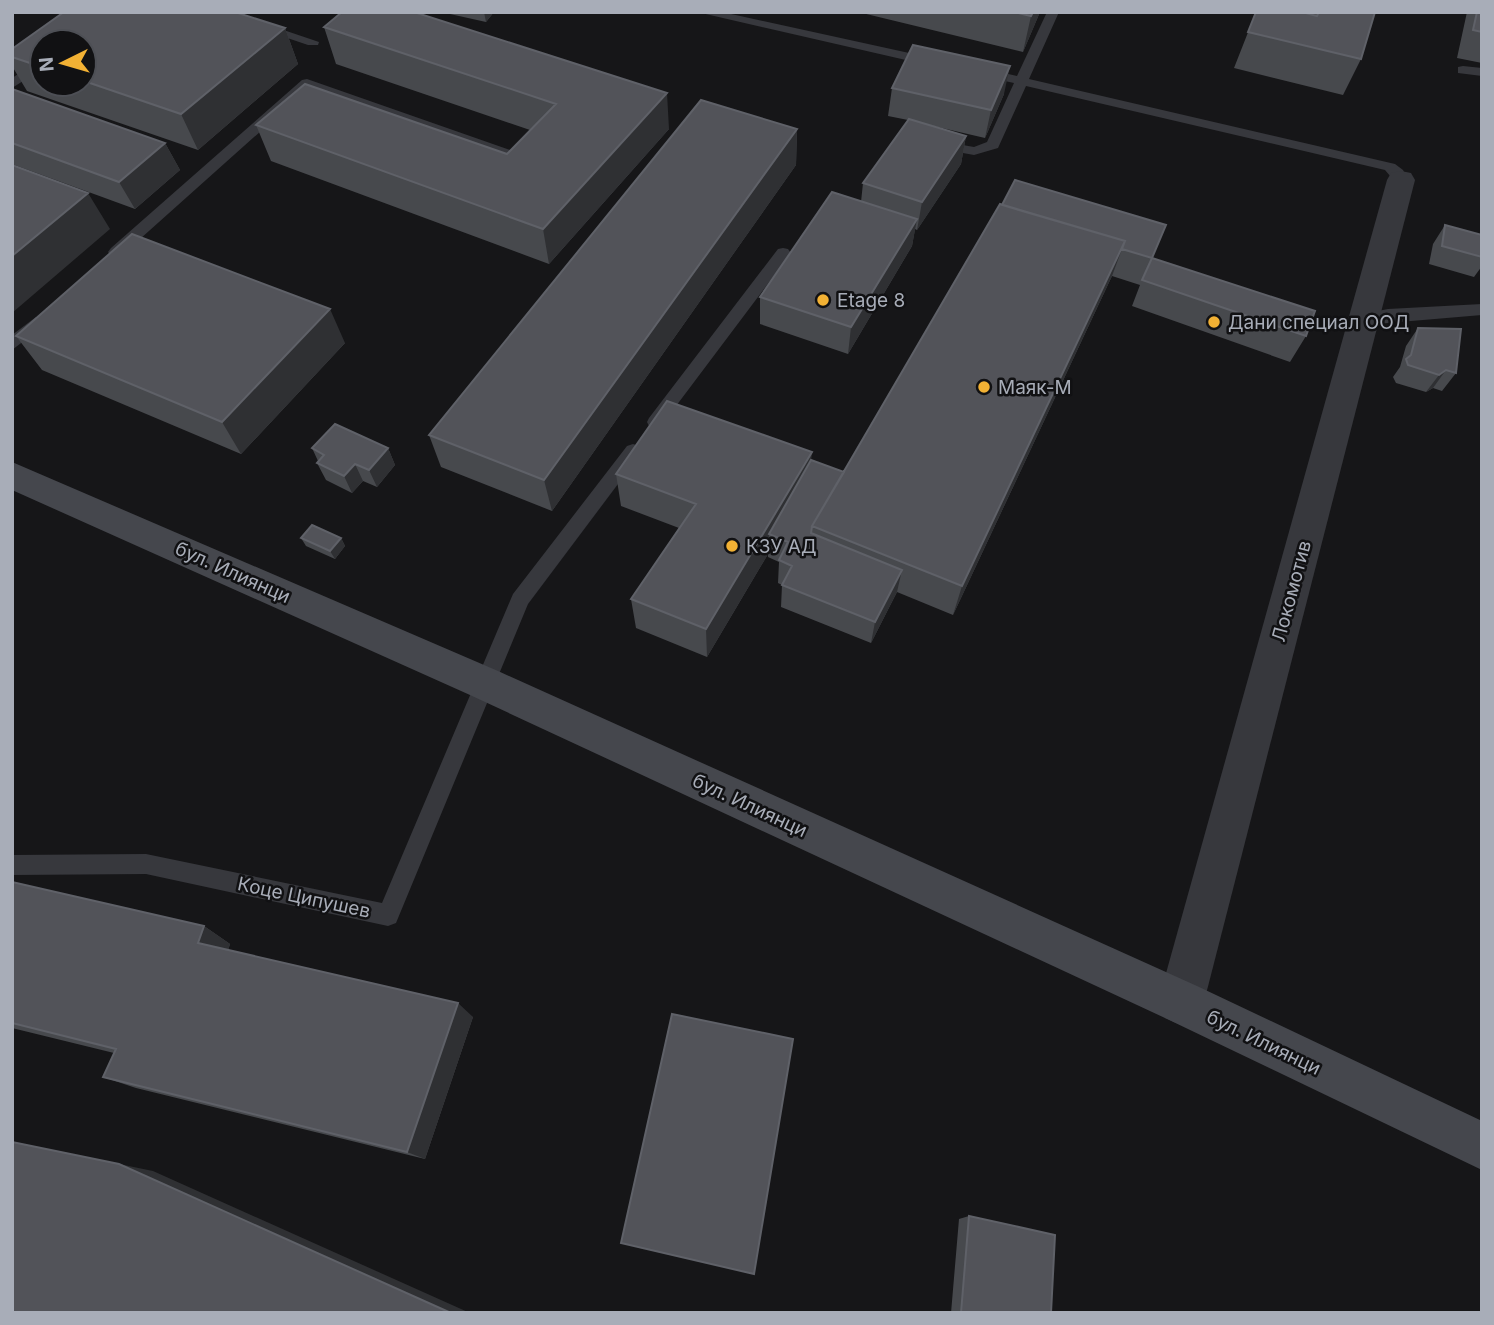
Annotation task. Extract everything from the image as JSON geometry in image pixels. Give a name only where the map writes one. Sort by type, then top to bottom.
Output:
[{"type":"street","name":"Локомотив","points":[[1181,1002],[1401,180]]},
{"type":"street","name":"бул. Илиянци","points":[[12,475],[484,683],[1181,1002],[1482,1146]]},
{"type":"lane","points":[[216,12],[313,42]]},
{"type":"lane","points":[[703,12],[942,64]]},
{"type":"lane","points":[[939,145],[978,151],[988,150],[993,145],[1053,12]]},
{"type":"lane","points":[[969,70],[1390,167],[1398,173],[1401,180]]},
{"type":"lane","points":[[1463,70],[1482,72]]},
{"type":"lane","points":[[12,84],[28,73]]},
{"type":"lane","points":[[104,263],[307,83],[505,153]]},
{"type":"lane","points":[[484,683],[520,600],[783,253]]},
{"type":"lane","points":[[1364,319],[1388,314],[1482,309]]},
{"type":"lane","points":[[12,344],[43,317]]},
{"type":"lane","name":"Коце Ципушев","points":[[12,866],[146,864],[388,915],[484,683]]},
{"type":"building","points":[[64,12],[235,12],[285,28],[181,114],[98,86],[98,28],[42,28]]},
{"type":"building","points":[[342,12],[414,12],[667,93],[543,229],[256,125],[305,84],[507,154],[556,104],[324,27]]},
{"type":"building","points":[[1014,12],[1033,12],[1031,16]]},
{"type":"building","points":[[1256,12],[1302,12],[1317,16],[1319,12],[1375,12],[1361,59],[1248,32]]},
{"type":"building","points":[[1477,12],[1482,12],[1482,32],[1473,30]]},
{"type":"building","points":[[28,38],[28,62],[12,57],[12,49]]},
{"type":"building","points":[[913,45],[1010,66],[991,110],[892,88]]},
{"type":"building","points":[[12,89],[28,95],[28,98],[38,98],[165,143],[119,182],[12,143]]},
{"type":"building","points":[[701,100],[797,129],[544,480],[429,435]]},
{"type":"building","points":[[909,119],[966,136],[922,202],[863,183]]},
{"type":"building","points":[[12,165],[88,193],[12,256]]},
{"type":"building","points":[[1015,180],[1166,225],[1152,258],[1122,249],[1125,241],[1002,205]]},
{"type":"building","points":[[832,192],[917,219],[851,327],[760,297]]},
{"type":"building","name":"Маяк-М","points":[[1000,204],[1125,241],[962,586],[812,526]]},
{"type":"building","points":[[1445,225],[1482,235],[1482,257],[1442,246]]},
{"type":"building","points":[[132,234],[330,309],[222,422],[16,336]]},
{"type":"building","points":[[1152,258],[1315,311],[1306,336],[1142,280]]},
{"type":"building","points":[[1418,328],[1461,329],[1456,373],[1446,370],[1439,375],[1408,365],[1406,359],[1411,355]]},
{"type":"building","name":"КЗУ АД","points":[[667,401],[812,452],[706,629],[631,599],[696,504],[616,474]]},
{"type":"building","points":[[335,424],[388,448],[369,470],[355,464],[344,476],[317,463],[324,455],[312,448]]},
{"type":"building","points":[[811,460],[844,472],[812,526],[811,533],[902,570],[875,622],[782,585],[792,566],[779,560],[788,542],[769,534]]},
{"type":"building","points":[[312,525],[341,538],[330,551],[301,538]]},
{"type":"building","points":[[12,882],[204,926],[198,943],[458,1003],[407,1152],[103,1077],[116,1049],[12,1023]]},
{"type":"building","points":[[672,1014],[793,1039],[754,1274],[621,1243]]},
{"type":"building","points":[[12,1142],[119,1164],[451,1313],[12,1313]]},
{"type":"building","points":[[969,1216],[1055,1235],[1051,1313],[961,1313]]},
{"type":"place","name":"Etage 8","points":[[823,300]]},
{"type":"place","name":"Дани специал ООД","points":[[1214,322]]},
{"type":"place","name":"Маяк-М","points":[[984,387]]},
{"type":"place","name":"КЗУ АД","points":[[732,546]]}]
